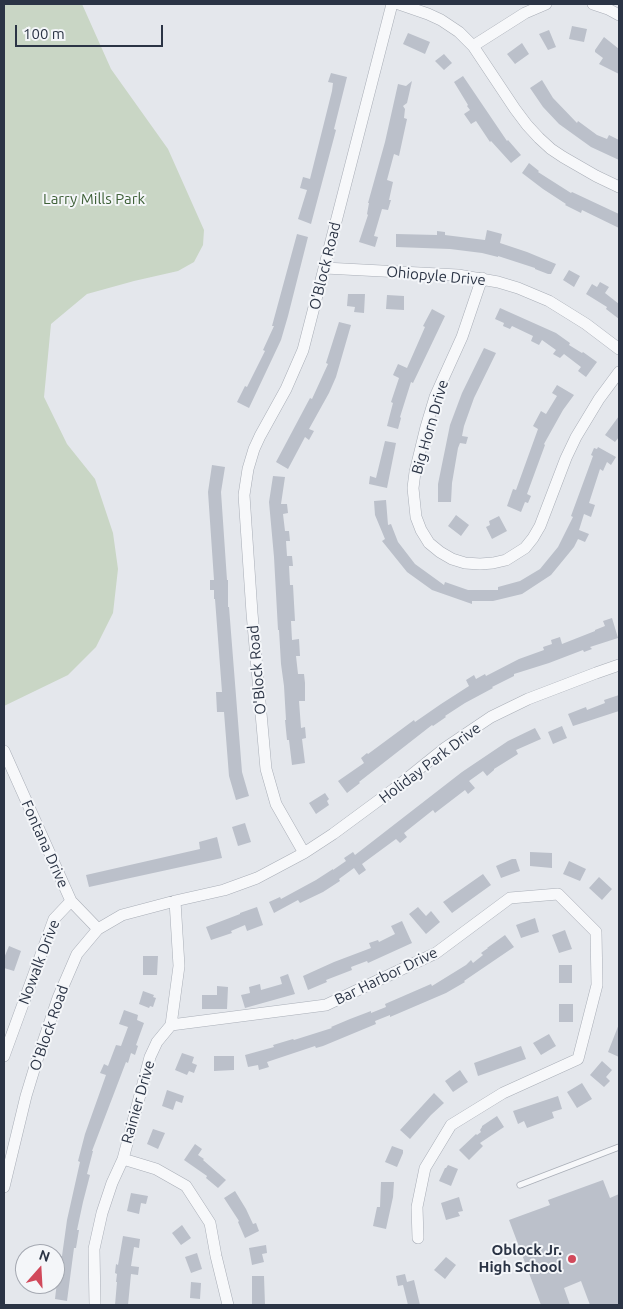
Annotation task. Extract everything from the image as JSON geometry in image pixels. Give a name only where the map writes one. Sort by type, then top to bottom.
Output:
[{"type":"street","name":"O'Block Road","points":[[4,1187],[34,1069],[58,998],[77,954],[98,929],[122,915],[224,890],[257,878],[304,853],[276,804],[266,769],[244,495],[248,469],[254,449],[286,389],[304,350],[392,4]]},
{"type":"street","points":[[399,4],[415,8],[441,20],[459,32],[473,46],[514,109],[539,138],[563,157],[619,187]]},
{"type":"street","points":[[473,46],[525,13],[546,4]]},
{"type":"street","points":[[593,4],[619,15]]},
{"type":"street","name":"Ohiopyle Drive","points":[[325,268],[482,278],[518,288],[549,301],[586,324],[619,349]]},
{"type":"street","name":"Big Horn Drive","points":[[482,278],[462,337],[436,397],[415,472],[413,488],[416,517],[421,530],[429,542],[440,552],[458,561],[480,564],[506,560],[525,548],[540,526],[576,437],[599,399],[619,372]]},
{"type":"street","name":"Holiday Park Drive","points":[[304,853],[394,789],[445,748],[491,717],[528,699],[619,665]]},
{"type":"street","name":"Fontana Drive","points":[[4,751],[71,901],[98,929]]},
{"type":"street","name":"Bar Harbor Drive","points":[[171,1025],[326,1006],[436,953],[510,898],[558,894],[596,932],[597,985],[578,1059],[503,1093],[451,1124],[425,1168],[417,1207],[418,1238]]},
{"type":"street","name":"Nowalk Drive","points":[[4,1056],[54,919],[71,901]]},
{"type":"street","name":"Rainier Drive","points":[[95,1305],[94,1249],[102,1213],[112,1183],[123,1159],[150,1058],[157,1042],[171,1025],[179,966],[175,901]]},
{"type":"street","points":[[123,1159],[156,1169],[186,1186],[210,1223],[228,1305]]},
{"type":"lane","points":[[520,1185],[619,1147]]},
{"type":"green space","name":"Larry Mills Park","points":[[4,4],[82,4],[111,69],[168,149],[204,230],[203,245],[194,262],[178,271],[87,294],[51,324],[44,397],[67,444],[95,479],[113,533],[118,569],[113,613],[96,647],[68,675],[4,706]]},
{"type":"building","points":[[572,26],[587,29],[584,42],[569,39]]},
{"type":"building","points":[[549,30],[556,47],[548,50],[539,34]]},
{"type":"building","points":[[408,33],[430,42],[425,54],[403,44]]},
{"type":"building","points":[[604,37],[619,49],[619,74],[599,64],[603,58],[595,50]]},
{"type":"building","points":[[522,43],[529,54],[515,64],[507,54]]},
{"type":"building","points":[[444,54],[452,63],[444,70],[435,61]]},
{"type":"building","points":[[331,73],[347,77],[334,129],[336,130],[311,224],[298,219],[307,190],[300,188],[303,177],[310,179],[332,91],[333,83],[328,82]]},
{"type":"building","points":[[463,76],[507,141],[521,155],[511,163],[490,142],[476,121],[471,124],[464,114],[470,110],[454,82]]},
{"type":"building","points":[[542,80],[553,98],[577,123],[578,121],[597,135],[607,139],[609,135],[619,140],[619,160],[591,147],[559,124],[543,107],[530,88]]},
{"type":"building","points":[[412,81],[407,103],[403,106],[405,109],[404,118],[407,119],[399,156],[394,154],[387,180],[393,182],[389,200],[391,200],[388,210],[382,209],[374,236],[378,237],[375,247],[359,242],[368,215],[368,203],[385,142],[398,84],[406,86]]},
{"type":"building","points":[[529,163],[538,172],[571,193],[619,214],[619,228],[582,210],[581,213],[565,205],[522,173]]},
{"type":"building","points":[[487,230],[502,234],[500,243],[556,264],[551,274],[498,256],[482,253],[450,249],[396,247],[396,234],[437,235],[437,231],[445,232],[445,235],[485,240]]},
{"type":"building","points":[[297,234],[308,237],[288,316],[281,340],[249,408],[237,402],[245,386],[247,387],[265,351],[263,350],[274,326],[272,326]]},
{"type":"building","points":[[569,270],[580,276],[574,287],[563,280]]},
{"type":"building","points":[[600,282],[609,287],[605,293],[619,304],[619,319],[606,309],[607,307],[586,294],[592,284],[597,287]]},
{"type":"building","points":[[348,294],[365,294],[364,313],[354,312],[355,307],[347,306]]},
{"type":"building","points":[[387,295],[404,296],[404,310],[386,309]]},
{"type":"building","points":[[500,308],[556,333],[570,343],[569,345],[597,362],[586,377],[578,371],[581,367],[564,354],[560,358],[553,354],[556,350],[542,340],[539,345],[531,341],[533,336],[512,326],[510,329],[503,326],[504,323],[495,319]]},
{"type":"building","points":[[432,309],[445,316],[413,383],[411,382],[398,429],[387,426],[393,403],[391,402],[399,378],[393,375],[398,364],[407,368],[425,327],[423,326]]},
{"type":"building","points":[[339,322],[351,325],[336,377],[309,429],[314,431],[309,440],[305,437],[288,469],[276,462],[310,398],[312,399],[328,364],[326,363]]},
{"type":"building","points":[[484,348],[496,353],[474,398],[464,426],[462,436],[468,437],[466,444],[460,443],[458,448],[451,502],[438,502],[438,484],[450,425],[462,393]]},
{"type":"building","points":[[557,385],[574,395],[563,410],[544,444],[527,494],[531,496],[528,503],[525,502],[521,512],[507,506],[513,489],[516,490],[538,429],[533,426],[541,411],[546,414],[557,396],[552,393]]},
{"type":"building","points":[[619,416],[619,437],[615,442],[605,435]]},
{"type":"building","points":[[385,441],[396,443],[387,488],[369,484],[370,476],[376,478]]},
{"type":"building","points":[[598,447],[616,457],[611,465],[607,462],[603,471],[600,469],[589,503],[595,505],[591,517],[584,514],[579,530],[589,534],[585,542],[578,539],[574,547],[551,575],[522,594],[493,601],[472,601],[472,604],[432,590],[407,572],[382,541],[385,539],[375,515],[374,501],[386,500],[388,525],[391,524],[398,542],[415,564],[444,585],[445,582],[468,590],[498,590],[498,587],[520,581],[540,569],[558,547],[573,517],[571,516],[593,456],[591,455],[594,448],[597,449]]},
{"type":"building","points":[[212,465],[225,467],[221,492],[228,580],[228,607],[242,772],[249,796],[236,800],[229,776],[224,712],[217,712],[216,692],[222,692],[214,590],[210,590],[210,580],[214,580],[208,492]]},
{"type":"building","points":[[273,476],[285,477],[281,504],[287,504],[288,513],[283,514],[285,531],[289,531],[290,541],[286,541],[287,556],[292,556],[293,566],[289,566],[290,585],[293,585],[295,621],[291,621],[292,640],[299,639],[300,656],[296,656],[298,674],[304,674],[305,683],[305,701],[299,701],[301,728],[305,727],[306,738],[302,739],[305,763],[292,765],[285,720],[269,502]]},
{"type":"building","points":[[456,515],[469,525],[461,536],[448,526]]},
{"type":"building","points":[[499,516],[507,531],[492,539],[486,527],[490,525],[489,521]]},
{"type":"building","points":[[612,618],[618,638],[590,647],[592,649],[584,652],[583,650],[514,674],[514,676],[465,703],[432,725],[347,793],[338,781],[364,763],[361,758],[367,753],[414,720],[415,722],[469,686],[466,680],[474,675],[476,679],[485,674],[486,676],[519,659],[544,650],[543,647],[552,644],[551,640],[560,637],[562,644],[595,631],[605,626],[603,621]]},
{"type":"building","points":[[619,695],[619,711],[573,726],[568,714],[586,707],[587,710],[605,703],[604,700]]},
{"type":"building","points":[[562,726],[567,738],[553,744],[548,732]]},
{"type":"building","points":[[535,728],[541,739],[516,750],[518,754],[494,769],[487,776],[483,771],[469,781],[475,788],[468,794],[465,790],[435,813],[433,810],[404,833],[407,837],[400,843],[396,839],[362,864],[366,870],[359,875],[354,868],[339,879],[340,881],[323,892],[300,903],[298,900],[274,913],[269,902],[280,897],[281,899],[333,870],[346,861],[344,858],[353,852],[355,855],[462,772],[508,741]]},
{"type":"building","points":[[325,793],[329,799],[327,801],[329,805],[316,814],[309,803]]},
{"type":"building","points":[[245,823],[251,842],[238,846],[232,827]]},
{"type":"building","points":[[217,837],[222,858],[89,887],[86,875],[200,849],[199,842]]},
{"type":"building","points":[[530,852],[552,853],[552,868],[530,866]]},
{"type":"building","points":[[516,859],[520,871],[501,878],[496,866]]},
{"type":"building","points":[[569,861],[586,869],[580,881],[563,874]]},
{"type":"building","points":[[483,874],[491,885],[452,913],[443,902]]},
{"type":"building","points":[[599,877],[612,889],[602,900],[589,888]]},
{"type":"building","points":[[257,907],[263,925],[247,931],[245,925],[231,931],[232,933],[211,940],[206,927]]},
{"type":"building","points":[[418,907],[426,916],[431,911],[440,922],[426,934],[409,914]]},
{"type":"building","points":[[535,918],[539,932],[521,938],[516,925]]},
{"type":"building","points":[[402,921],[412,943],[368,963],[367,961],[351,967],[352,970],[326,980],[327,982],[308,990],[303,976],[371,948],[369,943],[378,940],[379,942],[395,934],[391,926]]},
{"type":"building","points":[[565,930],[572,949],[559,953],[552,935]]},
{"type":"building","points":[[505,935],[514,947],[465,982],[446,993],[390,1017],[390,1015],[375,1021],[376,1024],[323,1046],[316,1048],[315,1046],[267,1062],[269,1067],[259,1070],[258,1065],[248,1067],[245,1055],[332,1028],[350,1019],[386,1007],[385,1004],[431,984],[432,986],[471,960],[473,963],[483,955],[481,953]]},
{"type":"building","points":[[9,946],[21,951],[14,971],[4,968],[4,958]]},
{"type":"building","points":[[143,956],[158,956],[157,975],[143,975]]},
{"type":"building","points":[[559,965],[572,965],[572,983],[559,983]]},
{"type":"building","points":[[288,974],[295,994],[245,1008],[241,995],[250,993],[249,987],[260,984],[261,990],[282,984],[280,977]]},
{"type":"building","points":[[217,986],[228,987],[227,1009],[202,1009],[202,995],[217,995]]},
{"type":"building","points":[[143,991],[154,995],[153,997],[156,998],[153,1007],[150,1006],[149,1008],[139,1004]]},
{"type":"building","points":[[559,1004],[573,1004],[573,1022],[559,1022]]},
{"type":"building","points":[[124,1010],[138,1015],[137,1020],[144,1023],[136,1045],[138,1046],[135,1055],[131,1053],[128,1063],[126,1062],[92,1151],[87,1174],[90,1175],[77,1230],[79,1230],[76,1248],[74,1248],[67,1301],[55,1299],[56,1294],[65,1294],[64,1244],[67,1220],[85,1134],[106,1075],[100,1073],[104,1064],[108,1066],[116,1045],[121,1046],[128,1027],[119,1024]]},
{"type":"building","points":[[619,1024],[619,1057],[608,1052]]},
{"type":"building","points":[[549,1034],[556,1046],[541,1055],[533,1043]]},
{"type":"building","points":[[521,1046],[526,1059],[478,1076],[474,1063]]},
{"type":"building","points":[[182,1053],[194,1057],[192,1063],[197,1065],[194,1073],[189,1071],[187,1075],[175,1070]]},
{"type":"building","points":[[214,1056],[234,1056],[234,1070],[214,1071]]},
{"type":"building","points":[[602,1061],[612,1070],[606,1077],[610,1081],[604,1087],[590,1075]]},
{"type":"building","points":[[460,1070],[468,1082],[453,1092],[445,1081]]},
{"type":"building","points":[[582,1083],[592,1099],[577,1108],[567,1092]]},
{"type":"building","points":[[167,1090],[184,1096],[182,1103],[176,1101],[173,1110],[162,1106]]},
{"type":"building","points":[[434,1093],[444,1103],[410,1139],[400,1130]]},
{"type":"building","points":[[558,1096],[562,1109],[552,1112],[554,1118],[527,1128],[524,1121],[518,1124],[513,1111]]},
{"type":"building","points":[[497,1116],[504,1127],[480,1143],[483,1146],[469,1160],[459,1150],[476,1134],[481,1132],[482,1126]]},
{"type":"building","points":[[153,1129],[165,1133],[158,1149],[147,1144]]},
{"type":"building","points":[[195,1144],[202,1149],[198,1155],[226,1180],[218,1188],[206,1178],[207,1176],[184,1160]]},
{"type":"building","points":[[392,1146],[403,1150],[397,1167],[385,1162]]},
{"type":"building","points":[[448,1165],[458,1169],[451,1186],[439,1181]]},
{"type":"building","name":"Oblock Jr. High School","points":[[603,1180],[610,1198],[619,1194],[619,1305],[590,1305],[581,1281],[564,1288],[570,1305],[541,1305],[509,1220],[550,1205],[548,1200]]},
{"type":"building","points":[[381,1182],[394,1182],[393,1197],[386,1229],[373,1226],[377,1207],[380,1207]]},
{"type":"building","points":[[235,1191],[253,1224],[256,1223],[259,1231],[245,1238],[239,1221],[224,1198]]},
{"type":"building","points":[[131,1193],[148,1196],[146,1204],[141,1203],[139,1214],[127,1211]]},
{"type":"building","points":[[459,1197],[463,1211],[458,1212],[460,1216],[446,1220],[441,1203]]},
{"type":"building","points":[[182,1225],[191,1238],[181,1245],[172,1233]]},
{"type":"building","points":[[123,1236],[140,1239],[139,1248],[134,1247],[131,1266],[139,1267],[138,1275],[131,1274],[128,1305],[115,1305],[116,1264],[118,1265]]},
{"type":"building","points":[[266,1245],[267,1253],[262,1254],[264,1262],[252,1265],[249,1248]]},
{"type":"building","points":[[197,1253],[202,1269],[191,1273],[185,1257]]},
{"type":"building","points":[[446,1257],[456,1265],[445,1279],[434,1270]]},
{"type":"building","points":[[405,1274],[407,1282],[414,1280],[420,1305],[408,1305],[403,1285],[398,1286],[396,1276]]},
{"type":"building","points":[[252,1276],[264,1276],[265,1305],[252,1305]]},
{"type":"building","points":[[191,1282],[201,1283],[200,1299],[190,1298]]},
{"type":"place","name":"Oblock Jr. High School","points":[[572,1259]]}]
